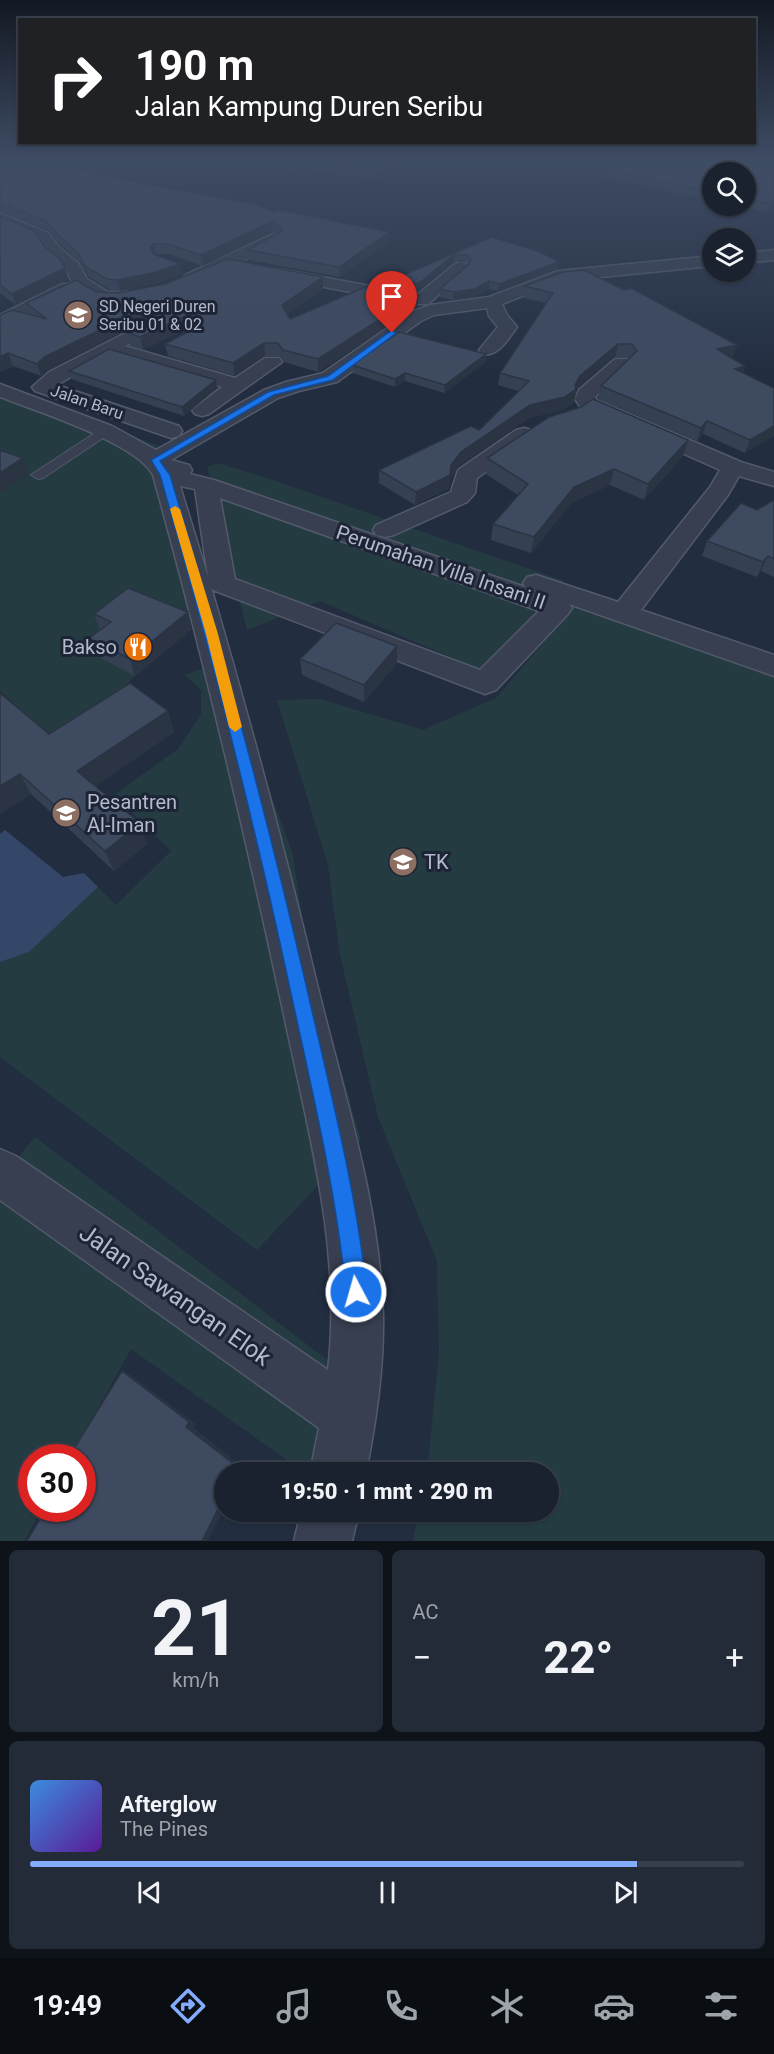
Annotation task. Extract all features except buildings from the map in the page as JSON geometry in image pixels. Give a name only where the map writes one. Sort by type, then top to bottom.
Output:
[{"type":"street","points":[[31,231],[43,236],[55,252],[72,266],[80,282],[105,297],[120,298],[150,292]]},
{"type":"street","points":[[177,284],[204,274],[273,239]]},
{"type":"street","points":[[756,257],[774,255]]},
{"type":"street","points":[[159,456],[271,393],[330,378],[415,316],[430,310],[492,302],[558,276],[702,262]]},
{"type":"street","points":[[227,263],[457,307]]},
{"type":"street","points":[[183,267],[204,274]]},
{"type":"street","points":[[422,300],[461,267]]},
{"type":"street","points":[[302,278],[323,269]]},
{"type":"street","points":[[0,322],[80,282]]},
{"type":"street","points":[[488,350],[508,327],[498,316],[498,310],[492,302]]},
{"type":"street","name":"Jalan Baru","points":[[151,325],[56,376],[42,387],[159,456]]},
{"type":"street","points":[[110,348],[238,385]]},
{"type":"street","points":[[146,358],[164,348]]},
{"type":"street","points":[[159,456],[238,385],[272,362]]},
{"type":"street","points":[[622,363],[586,393],[579,410],[733,467],[774,478]]},
{"type":"street","points":[[0,390],[104,431],[159,456],[385,530],[774,666]]},
{"type":"street","points":[[385,530],[459,497],[463,494],[466,475],[546,422]]},
{"type":"street","points":[[159,456],[212,634],[276,886],[350,1226],[356,1292],[356,1354],[350,1417],[340,1462]]},
{"type":"street","name":"Perumahan Villa Insani II","points":[[159,456],[206,485],[558,608],[485,683],[222,584],[206,485]]},
{"type":"street","points":[[622,614],[720,490],[733,467]]},
{"type":"street","name":"Jalan Sawangan Elok","points":[[0,1172],[350,1417]]},
{"type":"street","points":[[324,1541],[328,1522]]},
{"type":"lane","points":[[38,475],[104,431]]},
{"type":"green space","points":[[0,388],[173,451],[210,602],[169,620],[135,676],[111,700],[53,738],[0,691]]},
{"type":"green space","points":[[218,463],[564,581],[488,673],[320,601],[247,630],[207,467]]},
{"type":"green space","points":[[585,589],[774,657],[774,1541],[413,1541],[417,1522],[559,1522],[559,1462],[428,1462],[439,1353],[437,1261],[378,1117],[340,955],[328,865],[277,700],[320,699],[423,730],[496,698],[561,622]]},
{"type":"green space","points":[[223,661],[293,855],[306,947],[361,1140],[257,1250],[0,1057],[0,962],[29,952],[98,887],[116,905],[171,851],[114,795],[178,749],[201,714],[201,690],[185,675]]},
{"type":"green space","points":[[35,1137],[351,1378],[378,1418],[363,1462],[290,1462],[131,1349],[78,1444],[18,1444],[18,1522],[35,1522],[24,1541],[0,1541],[0,1178]]},
{"type":"water","points":[[5,830],[63,877],[84,873],[98,887],[29,952],[0,962],[0,834]]},
{"type":"slow traffic","points":[[175,509],[212,634],[235,727]]},
{"type":"place","name":"SD Negeri Duren Seribu 01 & 02","points":[[78,315]]},
{"type":"place","name":"Bakso","points":[[138,647]]},
{"type":"place","name":"Pesantren Al-Iman","points":[[66,813]]},
{"type":"place","name":"TK","points":[[403,862]]},
{"type":"route","points":[[356,1292],[350,1226],[337,1158],[276,886],[212,634],[165,475],[155,460],[271,393],[330,378],[392,333]]}]
